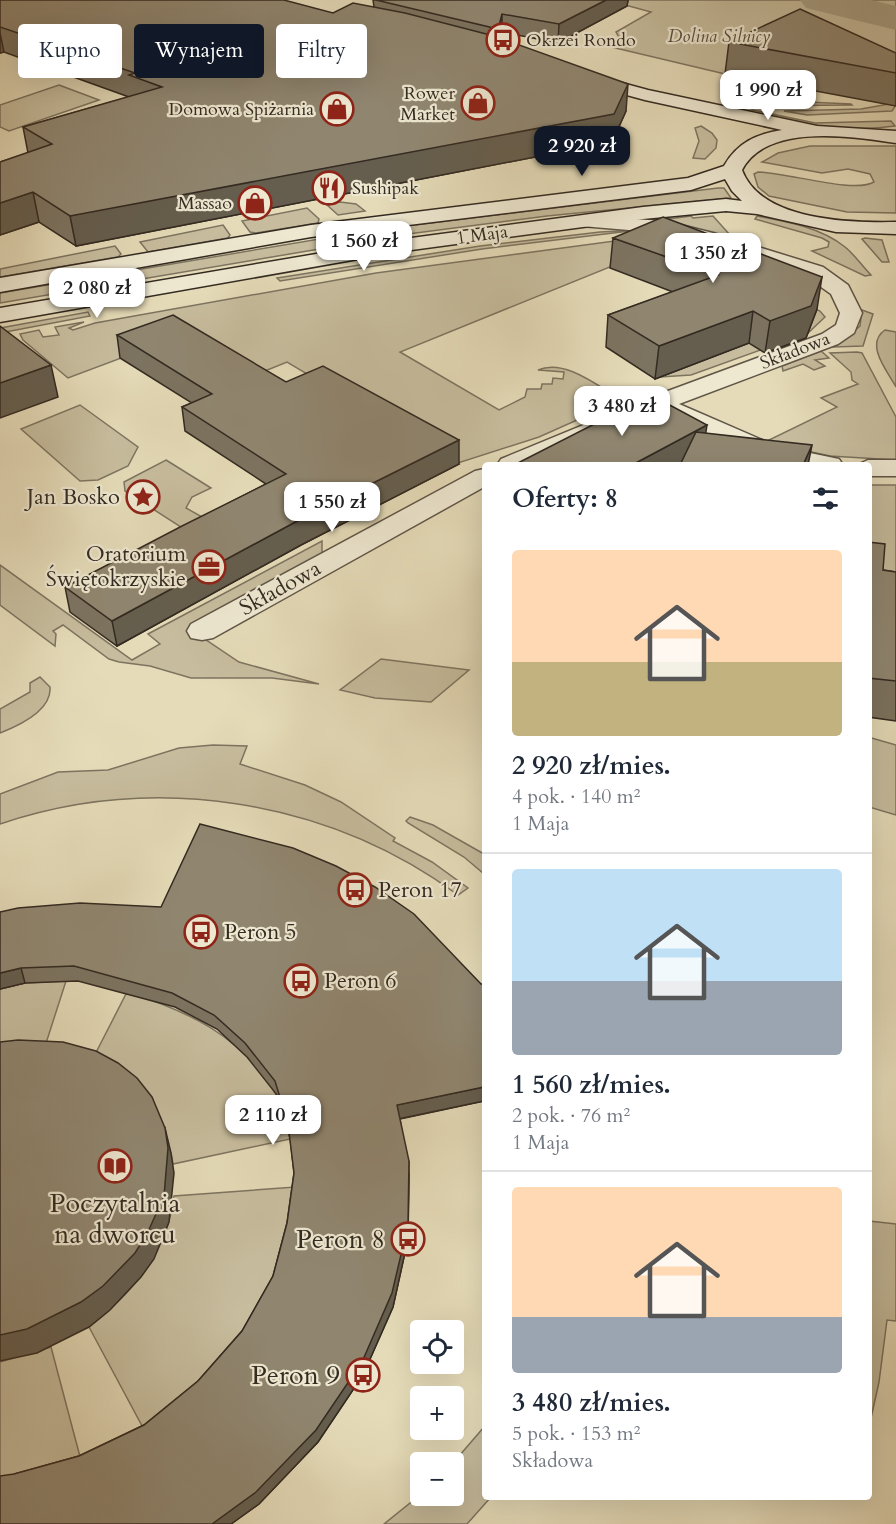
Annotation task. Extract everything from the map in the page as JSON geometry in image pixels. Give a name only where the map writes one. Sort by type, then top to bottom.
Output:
[{"type":"main road","points":[[568,73],[645,95],[814,132],[896,133]]},
{"type":"main road","points":[[645,95],[727,132],[738,145],[735,163],[738,186],[751,197],[789,215],[825,224],[861,228],[896,228]]},
{"type":"main road","name":"1 Maja","points":[[0,285],[335,228],[691,184],[735,163],[767,140],[814,132]]},
{"type":"main road","points":[[868,133],[896,138]]},
{"type":"main road","name":"1 Maja","points":[[0,315],[381,249],[643,213],[726,206],[757,208],[789,215]]},
{"type":"main road","name":"Składowa","points":[[517,462],[658,403],[830,339],[848,324],[851,316],[849,306],[840,291],[815,272],[706,237],[665,227],[588,222]]},
{"type":"main road","points":[[658,403],[738,442],[780,456],[813,462]]},
{"type":"main road","points":[[872,468],[896,468]]},
{"type":"main road","name":"Składowa","points":[[202,631],[482,478]]},
{"type":"green space","name":"Dolina Silnicy","points":[[607,0],[896,0],[896,81],[725,74],[607,46],[620,39],[616,32],[651,12]]},
{"type":"green space","points":[[756,83],[784,89],[784,97],[729,94],[722,90]]},
{"type":"green space","points":[[59,85],[99,100],[9,131],[0,127],[0,105]]},
{"type":"green space","points":[[740,99],[852,105],[744,106],[737,102]]},
{"type":"green space","points":[[896,105],[892,111],[807,115],[784,111],[861,109]]},
{"type":"green space","points":[[753,110],[815,123],[891,121],[895,126],[837,127],[740,112]]},
{"type":"green space","points":[[701,126],[712,133],[717,140],[716,148],[705,159],[693,158],[699,141],[695,128]]},
{"type":"green space","points":[[810,146],[896,146],[896,213],[847,212],[769,196],[758,187],[754,174],[758,172],[851,186],[874,182],[870,174],[848,169],[822,173],[762,162],[778,153]]},
{"type":"green space","points":[[724,188],[731,198],[547,216],[408,234],[0,303],[0,293],[373,230]]},
{"type":"green space","points":[[340,202],[356,204],[365,211],[338,215],[326,204]]},
{"type":"green space","points":[[307,208],[319,219],[318,223],[256,233],[250,232],[242,221]]},
{"type":"green space","points":[[691,216],[693,218],[713,216],[730,235],[726,237],[652,221]]},
{"type":"green space","points":[[757,216],[792,223],[836,240],[849,250],[871,275],[865,276],[812,251],[828,247],[829,242],[822,238],[755,219]]},
{"type":"green space","points":[[223,225],[230,235],[228,238],[148,252],[140,242]]},
{"type":"green space","points":[[638,230],[482,249],[280,281],[277,278],[480,246],[600,232]]},
{"type":"green space","points":[[637,238],[669,243],[400,352],[499,410],[525,397],[527,389],[541,389],[542,384],[552,384],[553,378],[563,379],[564,372],[538,370],[548,367],[559,368],[582,376],[622,400],[539,437],[458,463],[287,362],[245,379],[177,337],[68,378],[23,340],[20,334],[39,330],[43,337],[59,335],[55,327],[84,322],[69,328],[73,330],[95,323],[376,273]]},
{"type":"green space","points":[[862,239],[882,240],[889,262],[882,262]]},
{"type":"green space","points":[[115,246],[121,254],[118,257],[0,277],[0,269]]},
{"type":"green space","points":[[787,297],[820,311],[825,317],[808,333],[691,375],[660,377]]},
{"type":"green space","points":[[862,310],[873,314],[863,346],[834,347],[860,326]]},
{"type":"green space","points":[[88,312],[90,316],[0,333],[0,328]]},
{"type":"green space","points":[[885,330],[896,332],[896,387],[883,366],[877,350],[879,336]]},
{"type":"green space","points":[[821,351],[829,358],[815,360],[825,366],[814,370],[803,364],[783,371],[782,366]]},
{"type":"green space","points":[[830,353],[862,353],[896,417],[896,460],[830,456],[765,442],[837,407],[821,398],[858,384],[852,380],[851,372]]},
{"type":"green space","points":[[80,405],[138,447],[128,466],[98,480],[80,481],[21,429]]},
{"type":"green space","points":[[166,460],[211,488],[192,497],[186,508],[211,522],[190,533],[125,491],[124,482]]},
{"type":"green space","points":[[872,485],[896,485],[896,611],[872,583]]},
{"type":"green space","points":[[322,541],[322,557],[190,629],[239,662],[319,684],[272,678],[191,678],[150,666],[119,662],[109,659],[63,625],[53,631],[56,634],[55,646],[0,605],[0,565],[132,660],[160,644],[148,634]]},
{"type":"green space","points":[[381,659],[469,670],[431,702],[375,698],[340,690]]},
{"type":"green space","points":[[40,677],[50,687],[46,703],[32,716],[0,733],[0,709],[30,692],[30,683]]},
{"type":"green space","points":[[872,738],[896,745],[896,815],[872,808]]},
{"type":"green space","points":[[213,745],[247,746],[240,764],[305,785],[341,802],[395,838],[393,841],[432,862],[468,888],[458,895],[407,862],[353,836],[296,817],[238,804],[178,798],[118,800],[59,808],[0,824],[0,794],[58,772],[108,770],[179,748]]},
{"type":"green space","points":[[410,817],[433,825],[482,853],[482,872],[464,857],[406,821]]},
{"type":"green space","points":[[66,981],[39,1065],[0,1070],[0,989],[25,983]]},
{"type":"green space","points":[[127,992],[192,1017],[212,1028],[247,1056],[279,1099],[290,1139],[173,1164],[171,1153],[86,1072]]},
{"type":"green space","points":[[295,1187],[289,1237],[245,1345],[148,1437],[89,1327],[120,1300],[145,1270],[164,1235],[174,1196]]},
{"type":"green space","points":[[872,1221],[896,1224],[896,1321],[887,1320],[879,1382],[872,1414]]},
{"type":"green space","points":[[51,1347],[83,1468],[0,1489],[0,1362]]},
{"type":"green space","points":[[482,1429],[482,1500],[488,1500],[467,1524],[384,1524],[410,1503],[410,1506],[464,1506],[462,1452]]},
{"type":"building","points":[[0,0],[284,0],[333,13],[353,3],[405,13],[494,36],[628,84],[614,114],[70,216],[33,192],[0,203],[0,162],[52,144],[23,127],[162,87],[137,78],[264,78],[264,24],[134,24],[134,73],[122,69],[122,24],[18,24],[18,33],[0,27]]},
{"type":"building","points":[[376,0],[606,0],[559,24],[502,14],[498,29]]},
{"type":"building","points":[[800,9],[896,53],[896,73],[729,42]]},
{"type":"building","points":[[663,217],[822,277],[811,306],[770,321],[753,311],[659,346],[608,315],[718,275],[613,238]]},
{"type":"building","points":[[173,315],[286,382],[323,366],[459,440],[299,520],[112,621],[65,587],[286,474],[182,407],[212,394],[117,335]]},
{"type":"building","points":[[0,326],[51,365],[0,383]]},
{"type":"building","points":[[651,395],[707,425],[638,462],[520,462]]},
{"type":"building","points":[[696,432],[812,445],[804,462],[681,462]]},
{"type":"building","points":[[872,542],[885,544],[883,570],[896,572],[896,681],[872,678]]},
{"type":"building","points":[[200,824],[293,848],[336,866],[375,887],[414,914],[482,984],[482,1087],[397,1105],[409,1161],[408,1225],[392,1293],[362,1362],[316,1430],[256,1492],[212,1524],[0,1524],[0,1476],[79,1456],[144,1425],[198,1381],[242,1331],[273,1276],[287,1223],[294,1173],[288,1124],[275,1081],[245,1043],[214,1015],[172,993],[74,966],[21,968],[0,973],[0,912],[18,908],[80,903],[161,907]]},
{"type":"building","points":[[18,1040],[63,1042],[96,1051],[118,1063],[137,1078],[152,1097],[165,1128],[168,1148],[164,1196],[147,1234],[135,1253],[103,1286],[81,1302],[27,1329],[0,1335],[0,1042]]},
{"type":"waterway","points":[[820,0],[896,18]]},
{"type":"place","name":"Okrzei Rondo","points":[[503,40]]},
{"type":"place","name":"Rower Market","points":[[478,103]]},
{"type":"place","name":"Domowa Spiżarnia","points":[[337,109]]},
{"type":"place","name":"Sushipak","points":[[329,188]]},
{"type":"place","name":"Massao","points":[[255,203]]},
{"type":"place","name":"Jan Bosko","points":[[143,497]]},
{"type":"place","name":"Oratorium Świętokrzyskie","points":[[209,567]]},
{"type":"place","name":"Peron 17","points":[[355,890]]},
{"type":"place","name":"Peron 5","points":[[201,932]]},
{"type":"place","name":"Peron 6","points":[[301,981]]},
{"type":"place","name":"Poczytalnia na dworcu","points":[[115,1166]]},
{"type":"place","name":"Peron 8","points":[[408,1239]]},
{"type":"place","name":"Peron 9","points":[[363,1375]]}]
